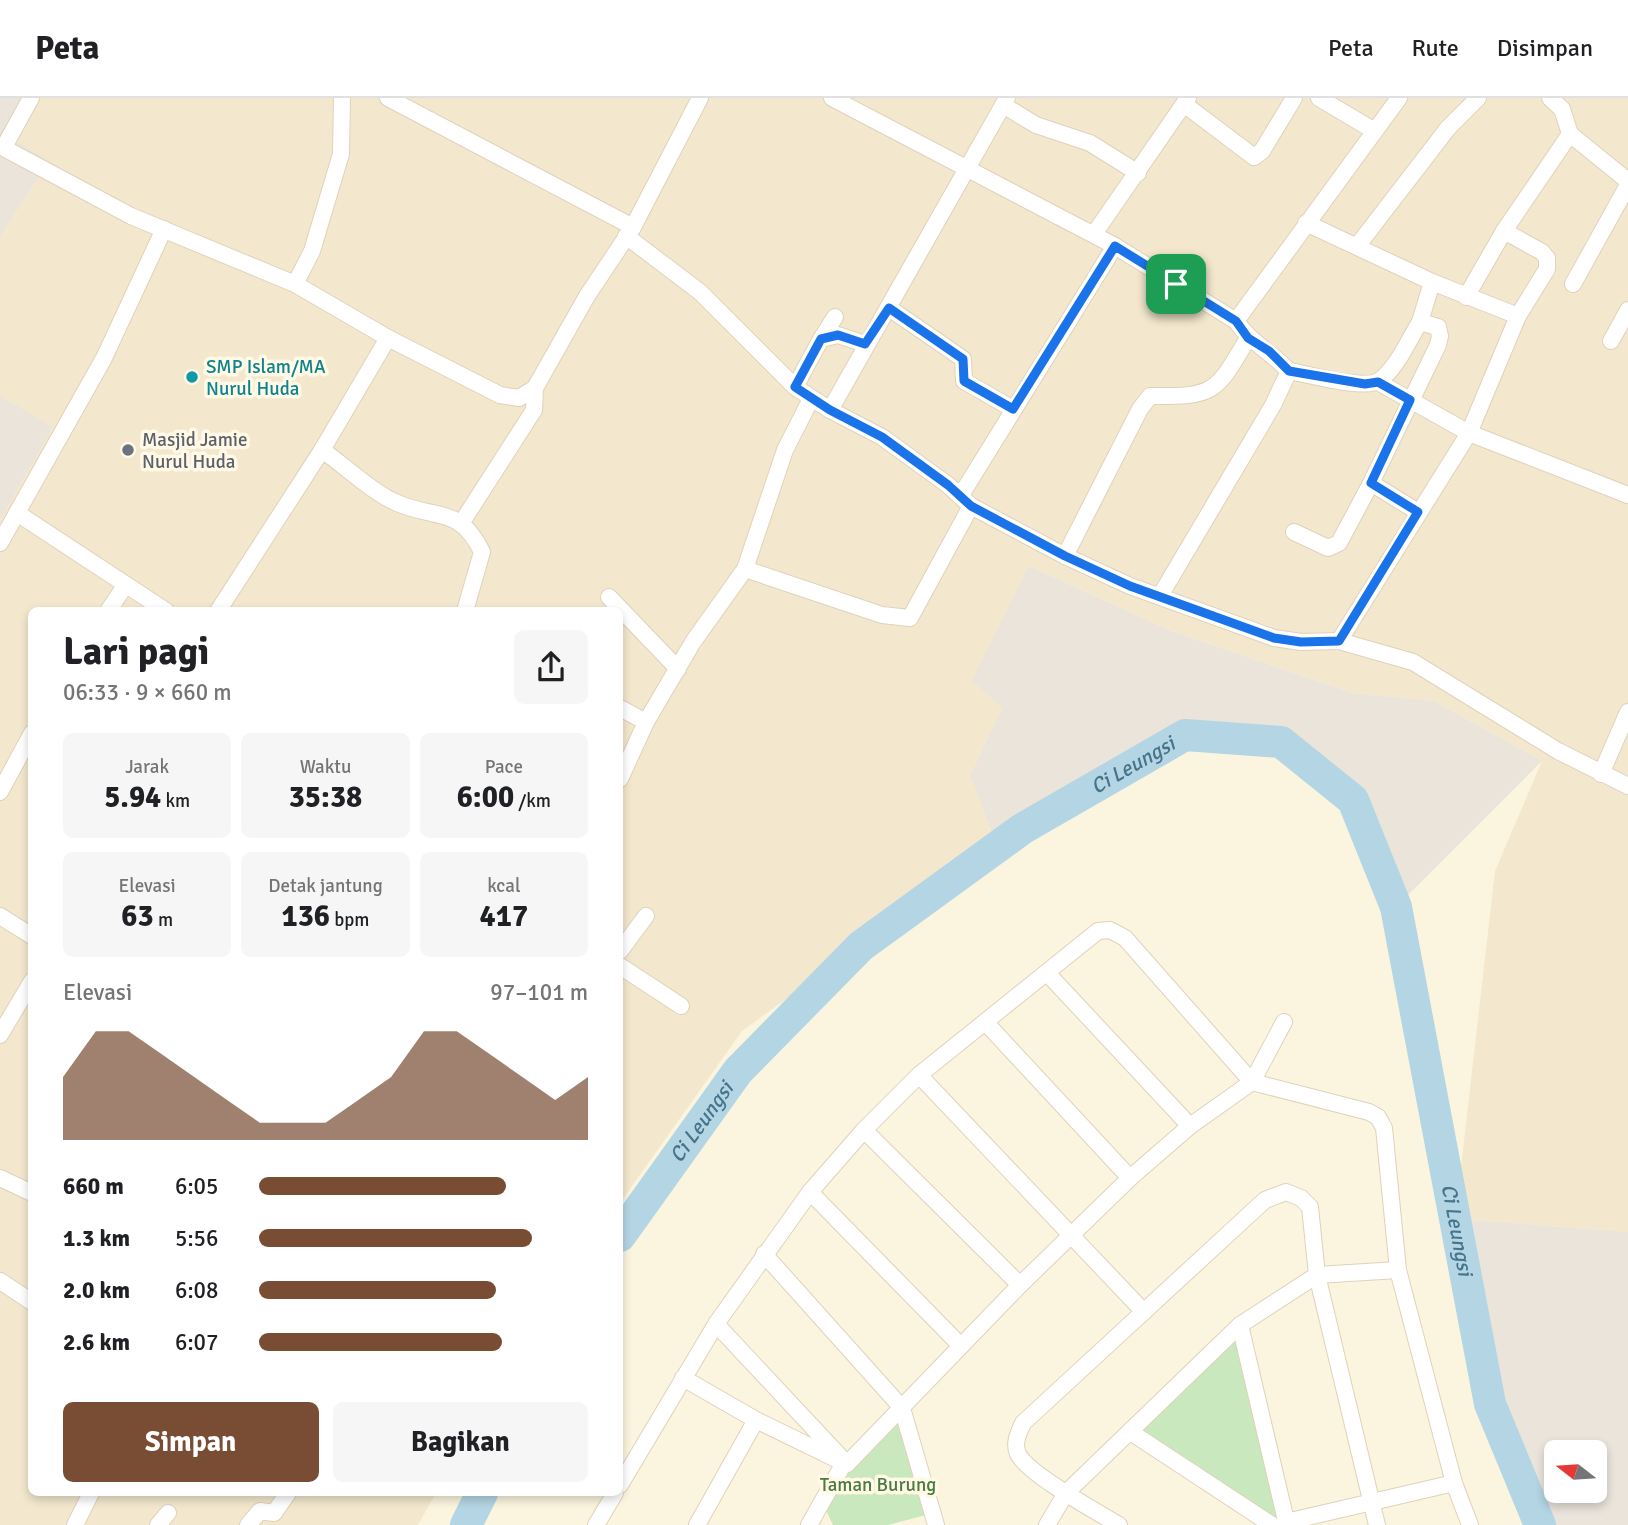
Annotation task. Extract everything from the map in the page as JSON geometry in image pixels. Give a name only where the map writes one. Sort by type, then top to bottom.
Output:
[{"type":"street","points":[[31,98],[2,147],[105,204],[295,284],[388,338],[506,397],[519,398],[535,388]]},
{"type":"street","points":[[295,284],[312,251],[341,154],[342,98]]},
{"type":"street","points":[[388,98],[630,231],[700,292],[795,387],[811,399],[882,437],[966,500],[1065,556],[1160,596],[1274,638],[1301,642],[1339,641],[1395,655],[1429,669],[1558,751],[1628,786]]},
{"type":"street","points":[[462,522],[534,410],[535,388],[587,296],[630,231],[700,98]]},
{"type":"street","points":[[832,98],[1115,246],[1236,321],[1248,338],[1269,351],[1289,371],[1365,384],[1378,382],[1469,433],[1628,495]]},
{"type":"street","points":[[1094,234],[1139,173],[1186,101],[1254,157],[1262,151],[1294,98]]},
{"type":"street","points":[[1319,98],[1373,130]]},
{"type":"street","points":[[1236,321],[1373,130],[1399,98]]},
{"type":"street","points":[[1358,245],[1448,128],[1478,98]]},
{"type":"street","points":[[1550,98],[1567,119],[1570,134],[1628,183],[1573,284]]},
{"type":"street","points":[[830,410],[1005,101],[1036,125],[1090,143],[1139,173]]},
{"type":"street","points":[[1466,297],[1504,231],[1570,134]]},
{"type":"street","points":[[1306,223],[1466,297],[1518,316]]},
{"type":"street","points":[[0,543],[104,358],[164,229]]},
{"type":"street","points":[[1339,641],[1469,433],[1518,316],[1546,268],[1547,258],[1542,252],[1504,231]]},
{"type":"street","points":[[745,569],[882,615],[910,618],[1013,409],[1115,246]]},
{"type":"street","points":[[1378,382],[1420,322],[1432,282]]},
{"type":"street","points":[[889,308],[963,359],[964,381],[1013,409]]},
{"type":"street","points":[[1611,341],[1628,310]]},
{"type":"street","points":[[795,387],[835,317]]},
{"type":"street","points":[[1294,532],[1328,548],[1339,543],[1371,483],[1440,336],[1437,327],[1420,322]]},
{"type":"street","points":[[821,339],[838,335],[865,344]]},
{"type":"street","points":[[221,607],[322,450],[388,338]]},
{"type":"street","points":[[1065,556],[1140,410],[1150,396],[1177,396],[1208,391],[1221,383],[1248,338]]},
{"type":"street","points":[[1160,596],[1273,405],[1289,371]]},
{"type":"street","points":[[623,772],[646,722],[745,569],[785,450],[811,399]]},
{"type":"street","points":[[322,450],[396,503],[462,522],[474,535],[482,552],[466,607]]},
{"type":"street","points":[[1371,483],[1418,512]]},
{"type":"street","points":[[17,513],[159,607]]},
{"type":"street","points":[[111,607],[125,586]]},
{"type":"street","points":[[608,597],[618,607]]},
{"type":"street","points":[[623,612],[678,669]]},
{"type":"street","points":[[623,710],[646,722]]},
{"type":"street","points":[[1601,774],[1628,712]]},
{"type":"street","points":[[0,792],[28,740]]},
{"type":"street","points":[[0,916],[28,934]]},
{"type":"street","points":[[623,947],[646,916]]},
{"type":"street","points":[[623,1480],[716,1324],[764,1254],[810,1192],[864,1130],[919,1076],[1098,931],[1105,929],[1120,934],[1252,1082],[1369,1112],[1378,1117],[1384,1128],[1398,1270],[1454,1483],[1470,1525]]},
{"type":"street","points":[[623,968],[681,1006]]},
{"type":"street","points":[[1048,974],[1190,1126]]},
{"type":"street","points":[[0,1035],[28,988]]},
{"type":"street","points":[[809,1525],[846,1463],[1020,1285],[1130,1178],[1190,1126],[1252,1082],[1283,1021]]},
{"type":"street","points":[[986,1023],[1130,1178]]},
{"type":"street","points":[[919,1076],[1144,1312]]},
{"type":"street","points":[[864,1130],[1020,1285]]},
{"type":"street","points":[[0,1178],[28,1191]]},
{"type":"street","points":[[810,1192],[960,1345]]},
{"type":"street","points":[[1119,1525],[1066,1493],[1022,1460],[1016,1448],[1023,1423],[1265,1200],[1286,1192],[1301,1198],[1310,1208],[1317,1275],[1377,1525]]},
{"type":"street","points":[[764,1254],[902,1408],[936,1525]]},
{"type":"street","points":[[1047,1525],[1066,1493],[1132,1433],[1240,1325],[1317,1275],[1398,1270]]},
{"type":"street","points":[[0,1281],[28,1299]]},
{"type":"street","points":[[716,1324],[846,1463]]},
{"type":"street","points":[[1240,1325],[1281,1524]]},
{"type":"street","points":[[683,1378],[756,1420],[846,1463]]},
{"type":"street","points":[[697,1525],[756,1420]]},
{"type":"street","points":[[1132,1433],[1281,1524],[1454,1483]]},
{"type":"street","points":[[75,1525],[90,1496]]},
{"type":"street","points":[[248,1525],[260,1511],[274,1513],[287,1496]]},
{"type":"street","points":[[596,1525],[613,1496]]},
{"type":"shaded area","points":[[0,98],[1628,98],[1628,1232],[1455,1219],[1495,871],[1542,761],[1434,701],[1352,693],[1169,630],[1029,566],[1002,708],[970,775],[997,847],[742,1031],[623,1199],[623,607],[28,607],[28,1496],[434,1496],[418,1525],[0,1525]]},
{"type":"shaded area","points":[[0,98],[27,98],[10,137],[49,161],[0,236]]},
{"type":"shaded area","points":[[0,396],[53,427],[0,519]]},
{"type":"shaded area","points":[[1029,566],[1169,630],[1352,693],[1434,701],[1542,761],[1396,907],[1353,800],[1281,742],[1185,735],[997,847],[970,775],[1002,708],[972,680]]},
{"type":"shaded area","points":[[1455,1219],[1628,1232],[1628,1525],[1540,1525],[1490,1404]]},
{"type":"green space","points":[[1240,1325],[1287,1525],[1272,1525],[1132,1433]]},
{"type":"green space","name":"Taman Burung","points":[[903,1401],[926,1515],[888,1525],[833,1525],[818,1493]]},
{"type":"waterway","name":"Ci Leungsi","points":[[623,1232],[738,1071],[861,946],[1022,829],[1185,735],[1281,742],[1353,800],[1396,907],[1490,1404],[1540,1525]]},
{"type":"waterway","name":"Ci Leungsi","points":[[466,1525],[480,1496]]},
{"type":"place","name":"SMP Islam/MA Nurul Huda","points":[[192,377]]},
{"type":"place","name":"Masjid Jamie Nurul Huda","points":[[128,450]]},
{"type":"route","points":[[1115,246],[1176,284],[1236,321],[1248,338],[1269,351],[1289,371],[1365,384],[1378,382],[1410,400],[1371,483],[1418,512],[1339,641],[1289,642],[1274,638],[1130,586],[1065,556],[971,506],[961,495],[882,437],[830,410],[795,387],[808,358],[821,339],[838,335],[865,344],[889,308],[963,359],[961,374],[964,381],[1013,409],[1115,246]]}]
